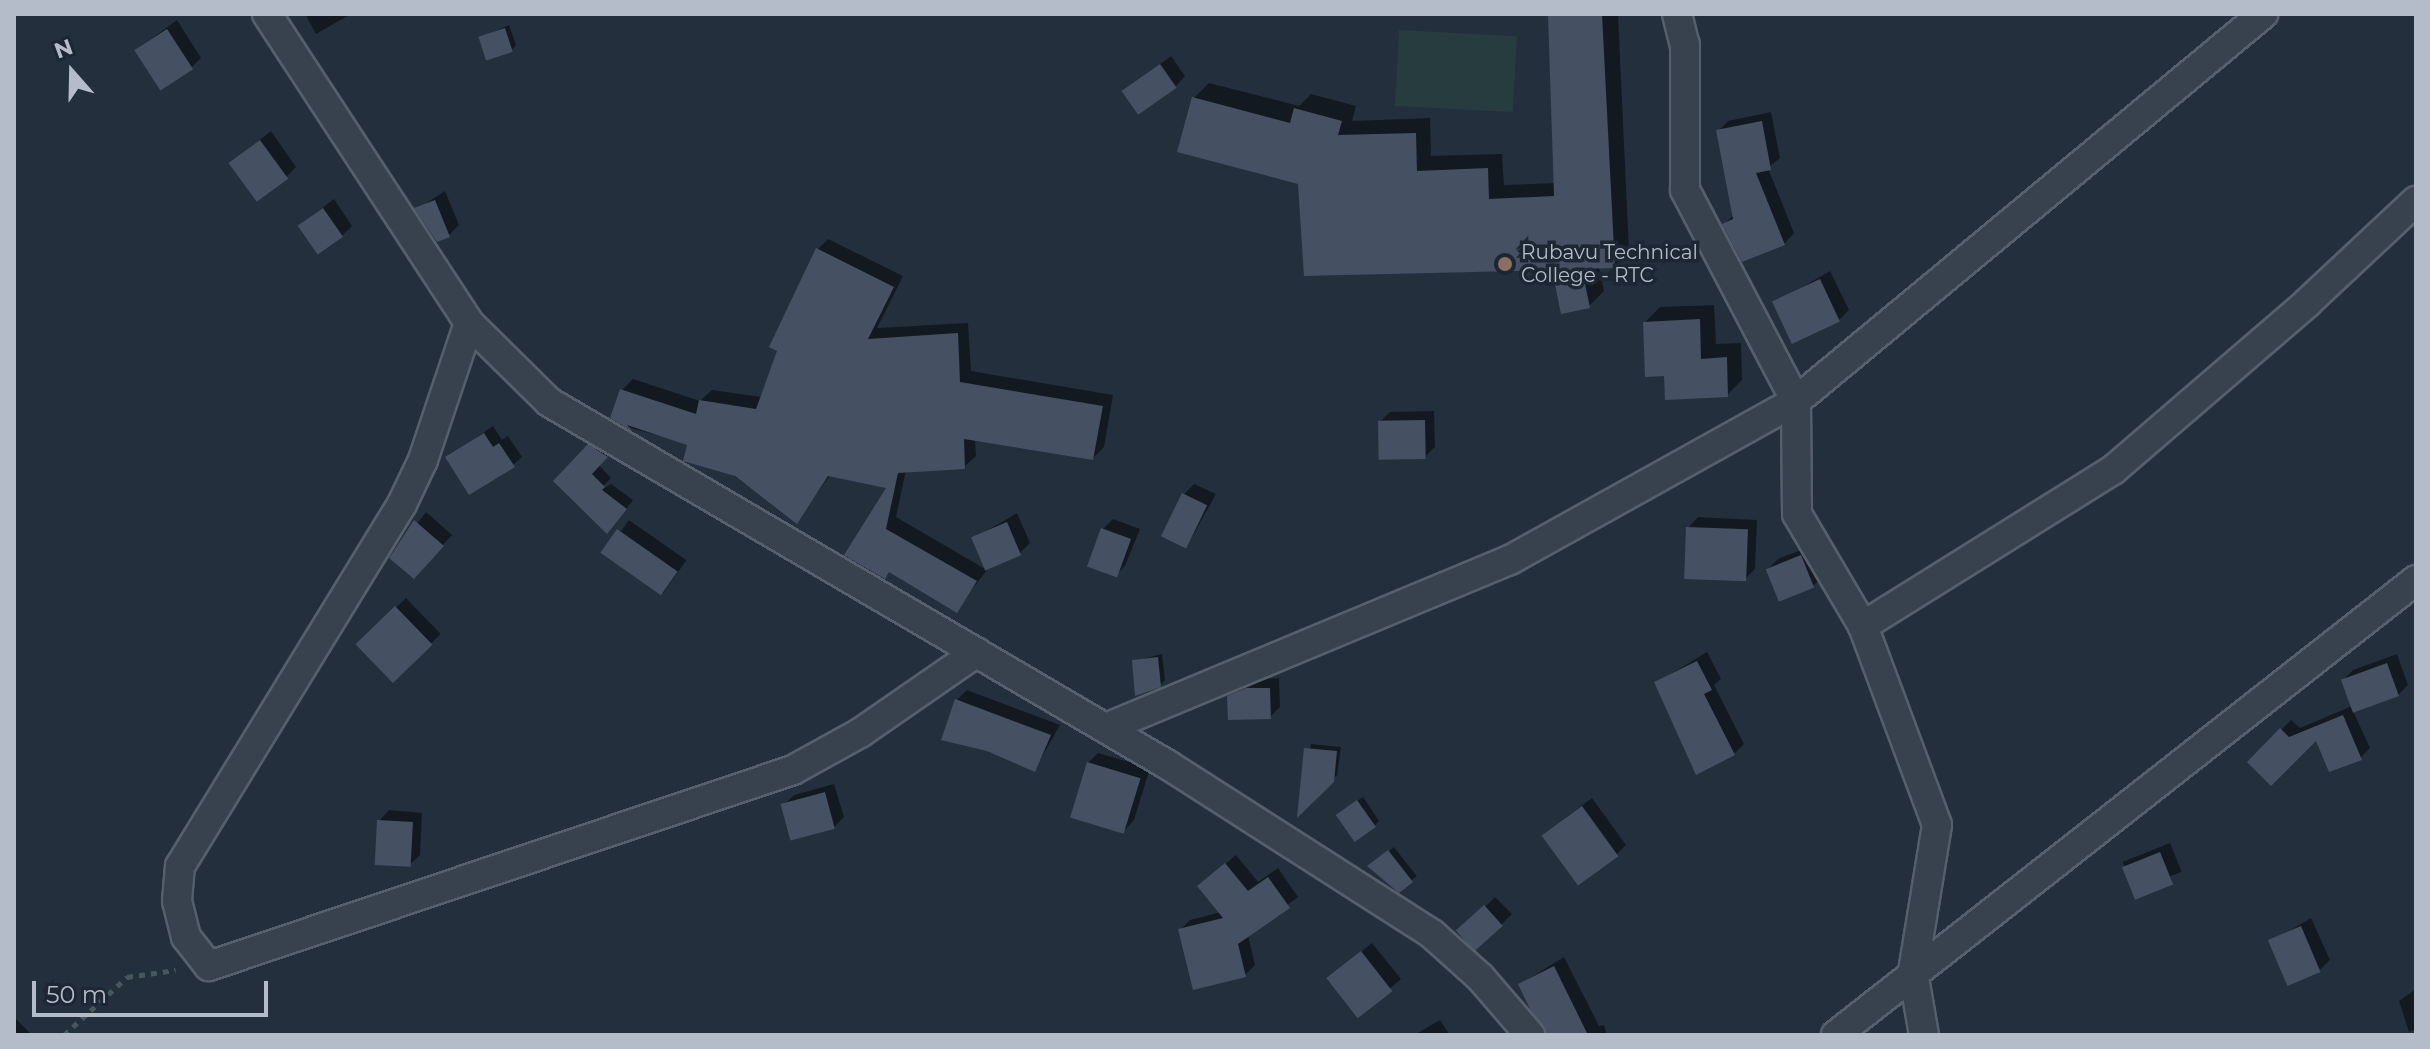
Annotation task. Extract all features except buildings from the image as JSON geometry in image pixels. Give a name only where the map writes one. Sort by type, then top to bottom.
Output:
[{"type":"street","points":[[267,14],[469,323],[549,402],[1106,728],[1432,934],[1480,977],[1530,1035]]},
{"type":"street","points":[[1677,14],[1685,45],[1685,190],[1796,401],[1797,514],[1863,626],[1937,825],[1913,972],[1924,1035]]},
{"type":"street","points":[[1106,728],[1510,560],[1796,401],[2263,14]]},
{"type":"street","points":[[1863,626],[2113,470],[2308,302],[2416,201]]},
{"type":"street","points":[[469,323],[423,460],[402,504],[180,866],[177,901],[186,937],[209,966],[793,770],[860,733],[977,652]]},
{"type":"street","points":[[1836,1035],[2416,580]]},
{"type":"path","points":[[64,1035],[127,977],[209,966]]},
{"type":"green space","points":[[1399,30],[1517,36],[1513,112],[1395,106]]},
{"type":"place","name":"Rubavu Technical College - RTC","points":[[1505,264]]}]
